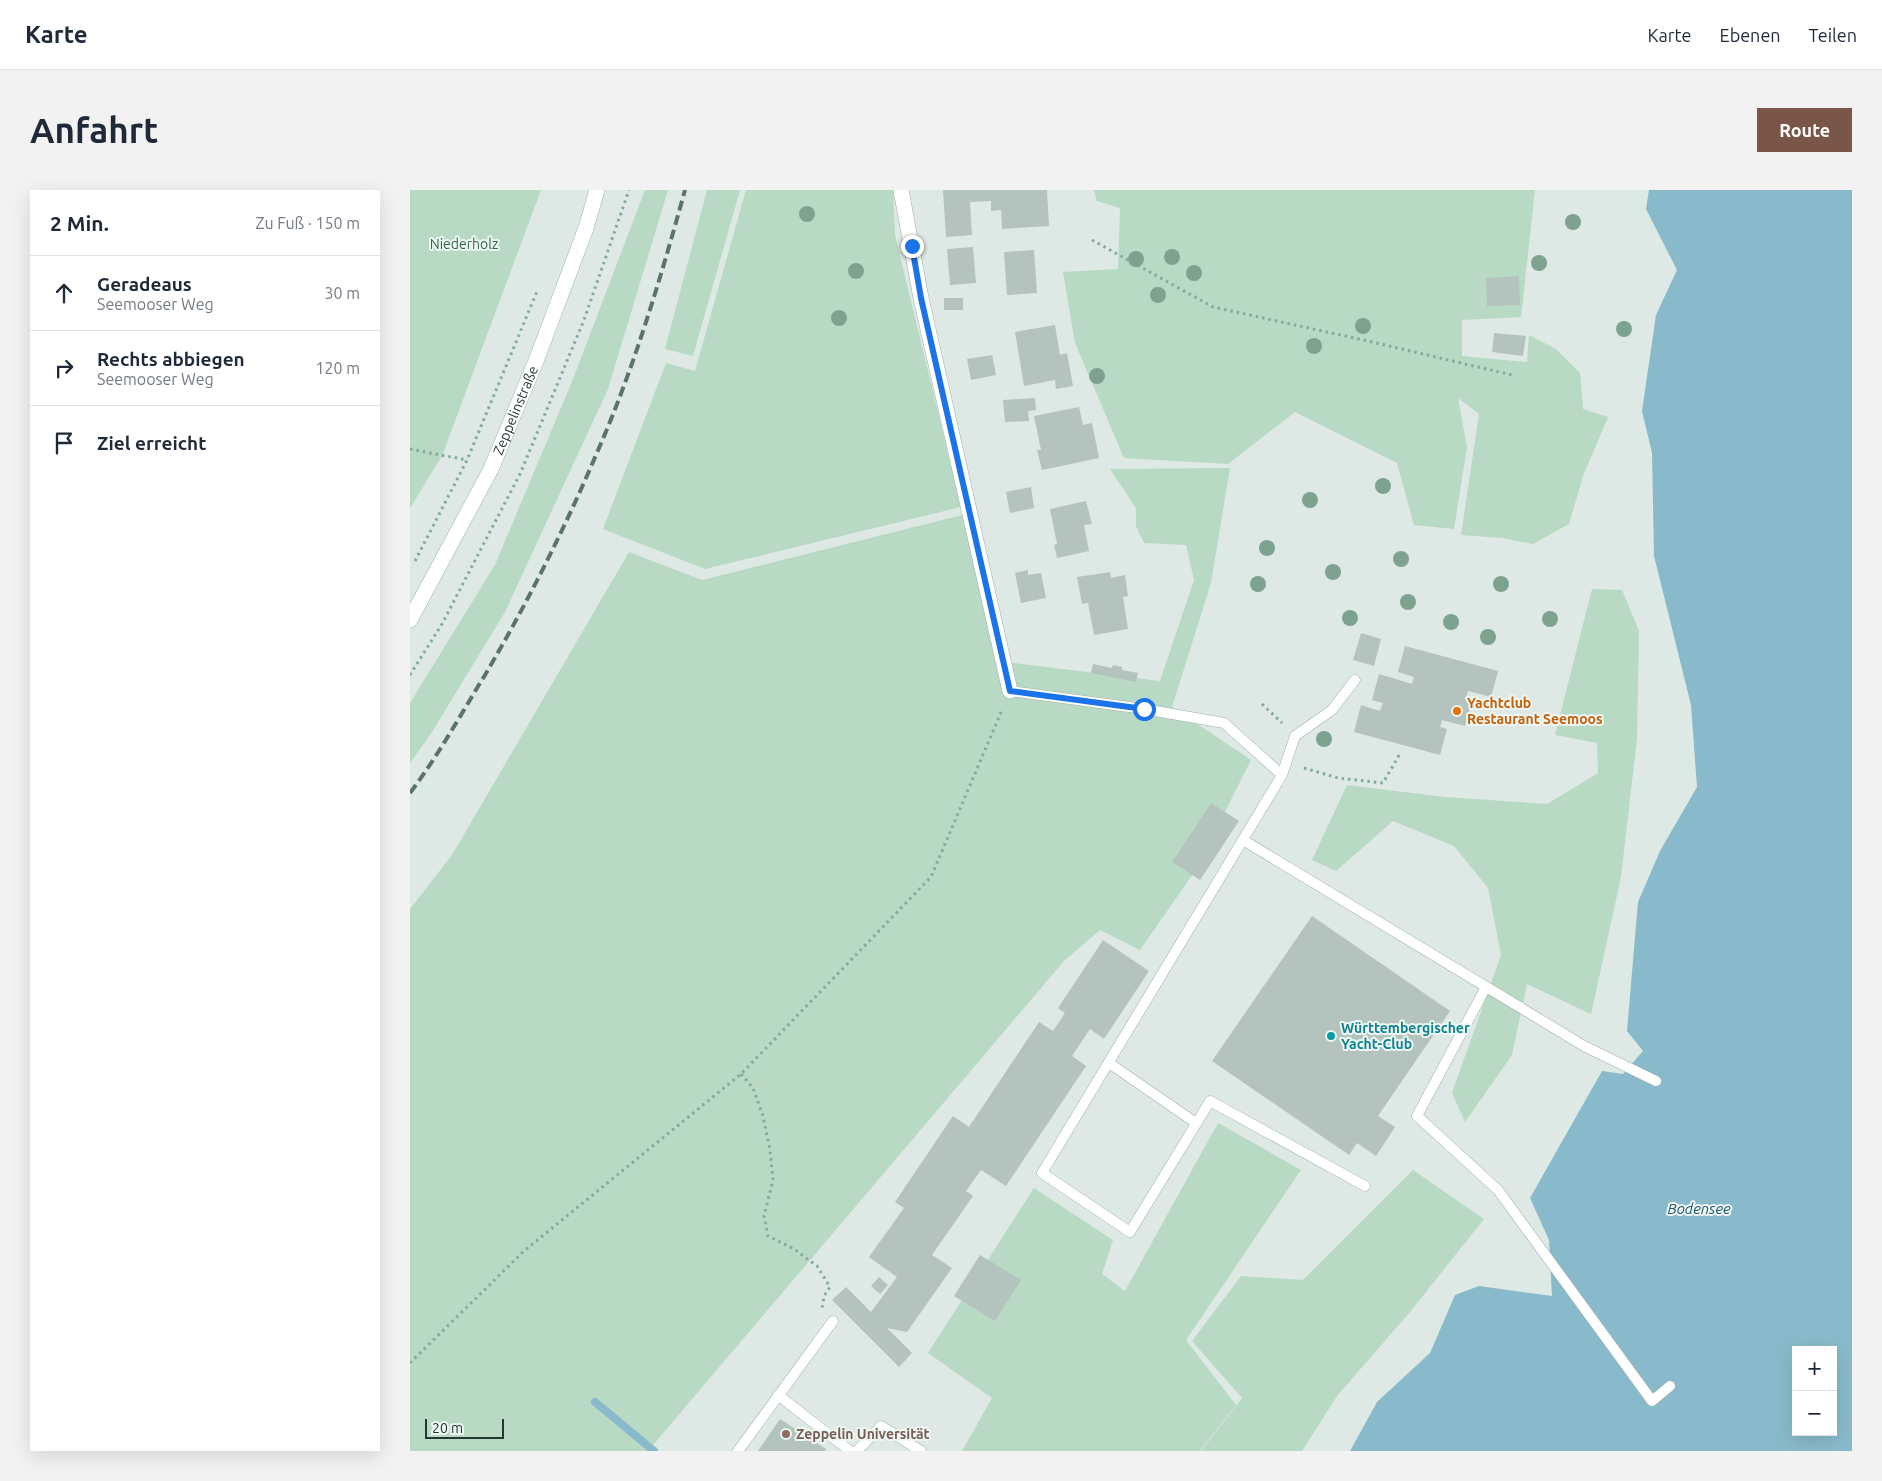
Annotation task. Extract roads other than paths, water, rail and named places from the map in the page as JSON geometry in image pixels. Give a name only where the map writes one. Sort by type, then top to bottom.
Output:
[{"type":"street","name":"Zeppelinstraße","points":[[410,620],[491,469],[536,361],[586,228],[597,190]]},
{"type":"street","points":[[901,190],[921,298],[1010,691]]},
{"type":"lane","points":[[1355,680],[1332,710],[1294,736],[1282,775],[1042,1173],[1130,1232],[1210,1101],[1364,1186]]},
{"type":"lane","points":[[1010,691],[1144,709],[1224,723],[1282,775]]},
{"type":"lane","points":[[1243,840],[1584,1046],[1656,1081]]},
{"type":"lane","points":[[1486,987],[1417,1116],[1498,1190],[1652,1401],[1670,1386]]},
{"type":"lane","points":[[1109,1064],[1196,1123]]},
{"type":"lane","points":[[738,1451],[833,1321]]},
{"type":"lane","points":[[778,1395],[850,1451]]},
{"type":"lane","points":[[857,1451],[881,1426],[921,1451]]},
{"type":"water","name":"Bodensee","points":[[1649,190],[1852,190],[1852,1451],[1350,1451],[1377,1402],[1430,1353],[1455,1295],[1479,1286],[1552,1296],[1549,1240],[1530,1198],[1602,1071],[1623,1074],[1643,1051],[1627,1031],[1638,902],[1660,851],[1697,787],[1691,705],[1654,556],[1652,453],[1642,411],[1656,315],[1677,270],[1646,209]]},
{"type":"waterway","points":[[595,1402],[654,1451]]},
{"type":"railway","points":[[410,793],[440,750],[501,647],[546,563],[573,506],[612,417],[636,353],[685,190]]},
{"type":"place","name":"Yachtclub Restaurant Seemoos","points":[[1457,711]]},
{"type":"place","name":"Württembergischer Yacht-Club","points":[[1331,1036]]},
{"type":"place","name":"Zeppelin Universität","points":[[786,1434]]},
{"type":"park label","name":"Niederholz","points":[[464,244]]}]
